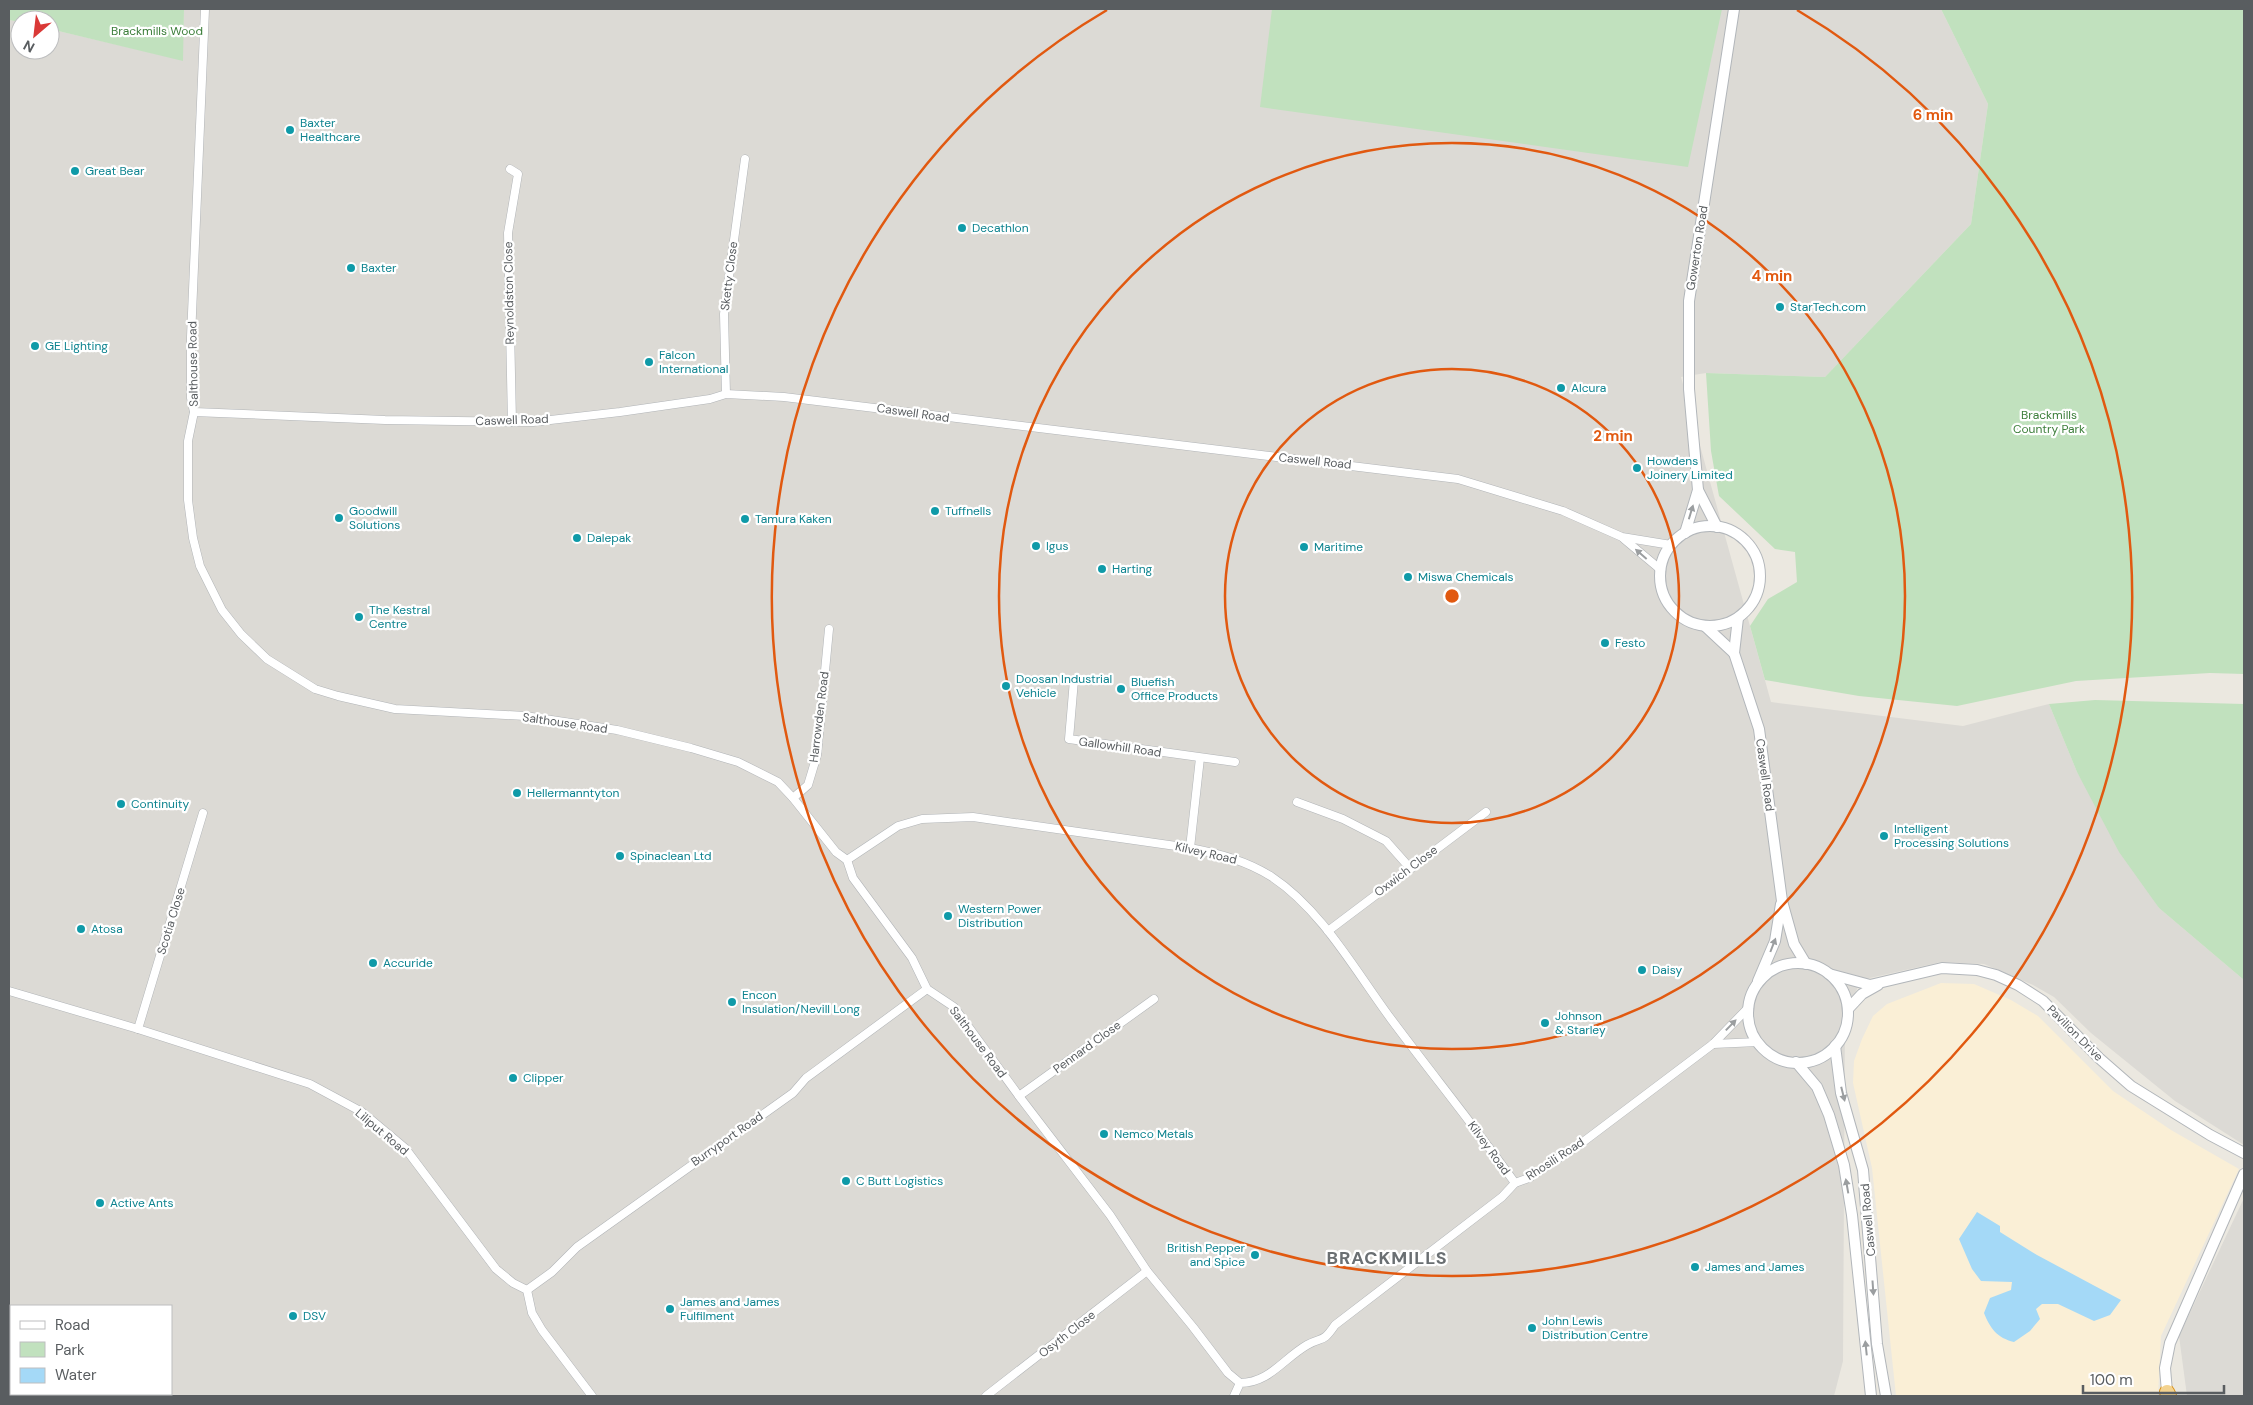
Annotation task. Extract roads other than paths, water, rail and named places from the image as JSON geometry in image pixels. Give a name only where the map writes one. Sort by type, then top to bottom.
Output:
[{"type":"street","name":"Salthouse Road","points":[[205,9],[191,337],[191,398],[194,412],[188,441],[188,500],[193,538],[200,566],[222,610],[241,634],[261,654],[295,679],[315,689],[380,706],[525,716],[618,730],[738,762],[778,782],[836,852],[847,860],[854,878],[912,958],[927,989],[954,1007],[1110,1215],[1147,1271],[1228,1373],[1240,1383]]},
{"type":"street","name":"Gowerton Road","points":[[1685,533],[1698,490],[1689,389],[1689,301],[1734,9]]},
{"type":"street","name":"Sketty Close","points":[[726,394],[724,314],[745,159]]},
{"type":"street","name":"Reynoldston Close","points":[[510,169],[518,174],[508,232],[512,422]]},
{"type":"street","name":"Caswell Road","points":[[194,412],[385,420],[512,422],[620,412],[710,399],[726,394],[784,397],[902,410],[942,417],[1118,436],[1458,479],[1563,511],[1622,537],[1671,545]]},
{"type":"street","name":"Gowerton Road","points":[[1698,490],[1717,527]]},
{"type":"street","points":[[1700,527],[1717,527],[1734,532],[1747,542],[1760,568],[1760,579],[1757,594],[1749,608],[1738,618],[1722,625],[1705,626],[1690,622],[1672,607],[1661,586],[1660,570],[1664,557],[1671,545],[1685,533],[1700,527]]},
{"type":"street","name":"Caswell Road","points":[[1622,537],[1660,570]]},
{"type":"street","name":"Caswell Road","points":[[1738,618],[1734,653],[1759,730],[1782,901],[1794,944],[1806,964]]},
{"type":"street","name":"Caswell Road","points":[[1705,626],[1734,653]]},
{"type":"street","name":"Harrowden Road","points":[[793,798],[808,785],[817,755],[829,629]]},
{"type":"street","name":"Gallowhill Road","points":[[1074,680],[1069,740],[1235,762]]},
{"type":"street","points":[[1190,848],[1200,758]]},
{"type":"street","points":[[1297,802],[1343,819],[1386,842],[1410,868]]},
{"type":"street","name":"Oxwich Close","points":[[1328,931],[1486,812]]},
{"type":"street","name":"Scotia Close","points":[[138,1029],[203,813]]},
{"type":"street","name":"Kilvey Road","points":[[847,860],[898,826],[922,819],[973,817],[1190,848],[1237,859],[1272,877],[1289,890],[1328,931],[1390,1018],[1515,1183]]},
{"type":"street","name":"Caswell Road","points":[[1756,986],[1775,941],[1782,901]]},
{"type":"street","points":[[1791,963],[1806,964],[1829,974],[1838,983],[1848,1008],[1846,1029],[1835,1046],[1824,1056],[1810,1061],[1796,1062],[1775,1056],[1758,1042],[1749,1019],[1748,1007],[1756,986],[1765,975],[1791,963]]},
{"type":"street","name":"Pavilion Drive","points":[[1829,974],[1870,985],[1942,968],[1976,970],[1996,975],[2018,985],[2043,1001],[2099,1058],[2131,1086],[2210,1135],[2244,1153]]},
{"type":"street","name":"Pavilion Drive","points":[[1848,1008],[1862,994],[1888,981]]},
{"type":"street","name":"Burryport Road","points":[[526,1290],[552,1272],[577,1248],[793,1093],[806,1078],[927,989]]},
{"type":"street","name":"Liliput Road","points":[[9,991],[138,1029],[310,1084],[362,1112],[405,1148],[496,1269],[513,1283],[526,1290]]},
{"type":"street","name":"Pennard Close","points":[[1019,1096],[1154,998]]},
{"type":"street","name":"Rhosili Road","points":[[1240,1383],[1252,1383],[1264,1378],[1308,1345],[1326,1338],[1335,1326],[1502,1197],[1515,1183],[1529,1178],[1583,1142],[1713,1044],[1748,1007]]},
{"type":"street","points":[[1713,1044],[1758,1042]]},
{"type":"street","name":"Caswell Road","points":[[1835,1046],[1841,1093],[1864,1170],[1877,1344],[1886,1396]]},
{"type":"street","name":"Caswell Road","points":[[1796,1062],[1817,1087],[1829,1115],[1844,1165],[1852,1214],[1870,1396]]},
{"type":"street","points":[[2168,1395],[2166,1368],[2170,1343],[2244,1174]]},
{"type":"street","name":"Osyth Close","points":[[986,1396],[1147,1271]]},
{"type":"street","points":[[526,1290],[532,1313],[542,1330],[592,1396]]},
{"type":"street","points":[[1234,1396],[1240,1383]]},
{"type":"water","points":[[1977,1212],[2000,1226],[2000,1232],[2037,1255],[2121,1300],[2110,1315],[2094,1321],[2058,1304],[2042,1304],[2036,1309],[2040,1319],[2030,1331],[2014,1342],[2003,1338],[1992,1328],[1984,1313],[1990,1298],[2011,1290],[2012,1282],[1981,1281],[1972,1269],[1959,1239]]},
{"type":"place","name":"Baxter Healthcare","points":[[290,130]]},
{"type":"place","name":"Great Bear","points":[[75,171]]},
{"type":"place","name":"Decathlon","points":[[962,228]]},
{"type":"place","name":"Baxter","points":[[351,268]]},
{"type":"place","name":"StarTech.com","points":[[1780,307]]},
{"type":"place","name":"GE Lighting","points":[[35,346]]},
{"type":"place","name":"Falcon International","points":[[649,362]]},
{"type":"place","name":"Alcura","points":[[1561,388]]},
{"type":"place","name":"Howdens Joinery Limited","points":[[1637,468]]},
{"type":"place","name":"Tuffnells","points":[[935,511]]},
{"type":"place","name":"Goodwill Solutions","points":[[339,518]]},
{"type":"place","name":"Tamura Kaken","points":[[745,519]]},
{"type":"place","name":"Dalepak","points":[[577,538]]},
{"type":"place","name":"Igus","points":[[1036,546]]},
{"type":"place","name":"Maritime","points":[[1304,547]]},
{"type":"place","name":"Harting","points":[[1102,569]]},
{"type":"place","name":"Miswa Chemicals","points":[[1408,577]]},
{"type":"place","name":"The Kestral Centre","points":[[359,617]]},
{"type":"place","name":"Festo","points":[[1605,643]]},
{"type":"place","name":"Doosan Industrial Vehicle","points":[[1006,686]]},
{"type":"place","name":"Bluefish Office Products","points":[[1121,689]]},
{"type":"place","name":"Hellermanntyton","points":[[517,793]]},
{"type":"place","name":"Continuity","points":[[121,804]]},
{"type":"place","name":"Intelligent Processing Solutions","points":[[1884,836]]},
{"type":"place","name":"Spinaclean Ltd","points":[[620,856]]},
{"type":"place","name":"Western Power Distribution","points":[[948,916]]},
{"type":"place","name":"Atosa","points":[[81,929]]},
{"type":"place","name":"Accuride","points":[[373,963]]},
{"type":"place","name":"Daisy","points":[[1642,970]]},
{"type":"place","name":"Encon Insulation/Nevill Long","points":[[732,1002]]},
{"type":"place","name":"Johnson & Starley","points":[[1545,1023]]},
{"type":"place","name":"Clipper","points":[[513,1078]]},
{"type":"place","name":"Nemco Metals","points":[[1104,1134]]},
{"type":"place","name":"C Butt Logistics","points":[[846,1181]]},
{"type":"place","name":"Active Ants","points":[[100,1203]]},
{"type":"place","name":"British Pepper and Spice","points":[[1255,1255]]},
{"type":"place","name":"James and James","points":[[1695,1267]]},
{"type":"place","name":"James and James Fulfilment","points":[[670,1309]]},
{"type":"place","name":"DSV","points":[[293,1316]]},
{"type":"place","name":"John Lewis Distribution Centre","points":[[1532,1328]]},
{"type":"district","name":"BRACKMILLS","points":[[1387,1258]]},
{"type":"park label","name":"Brackmills Wood","points":[[157,31]]},
{"type":"park label","name":"Brackmills Country Park","points":[[2049,422]]}]
